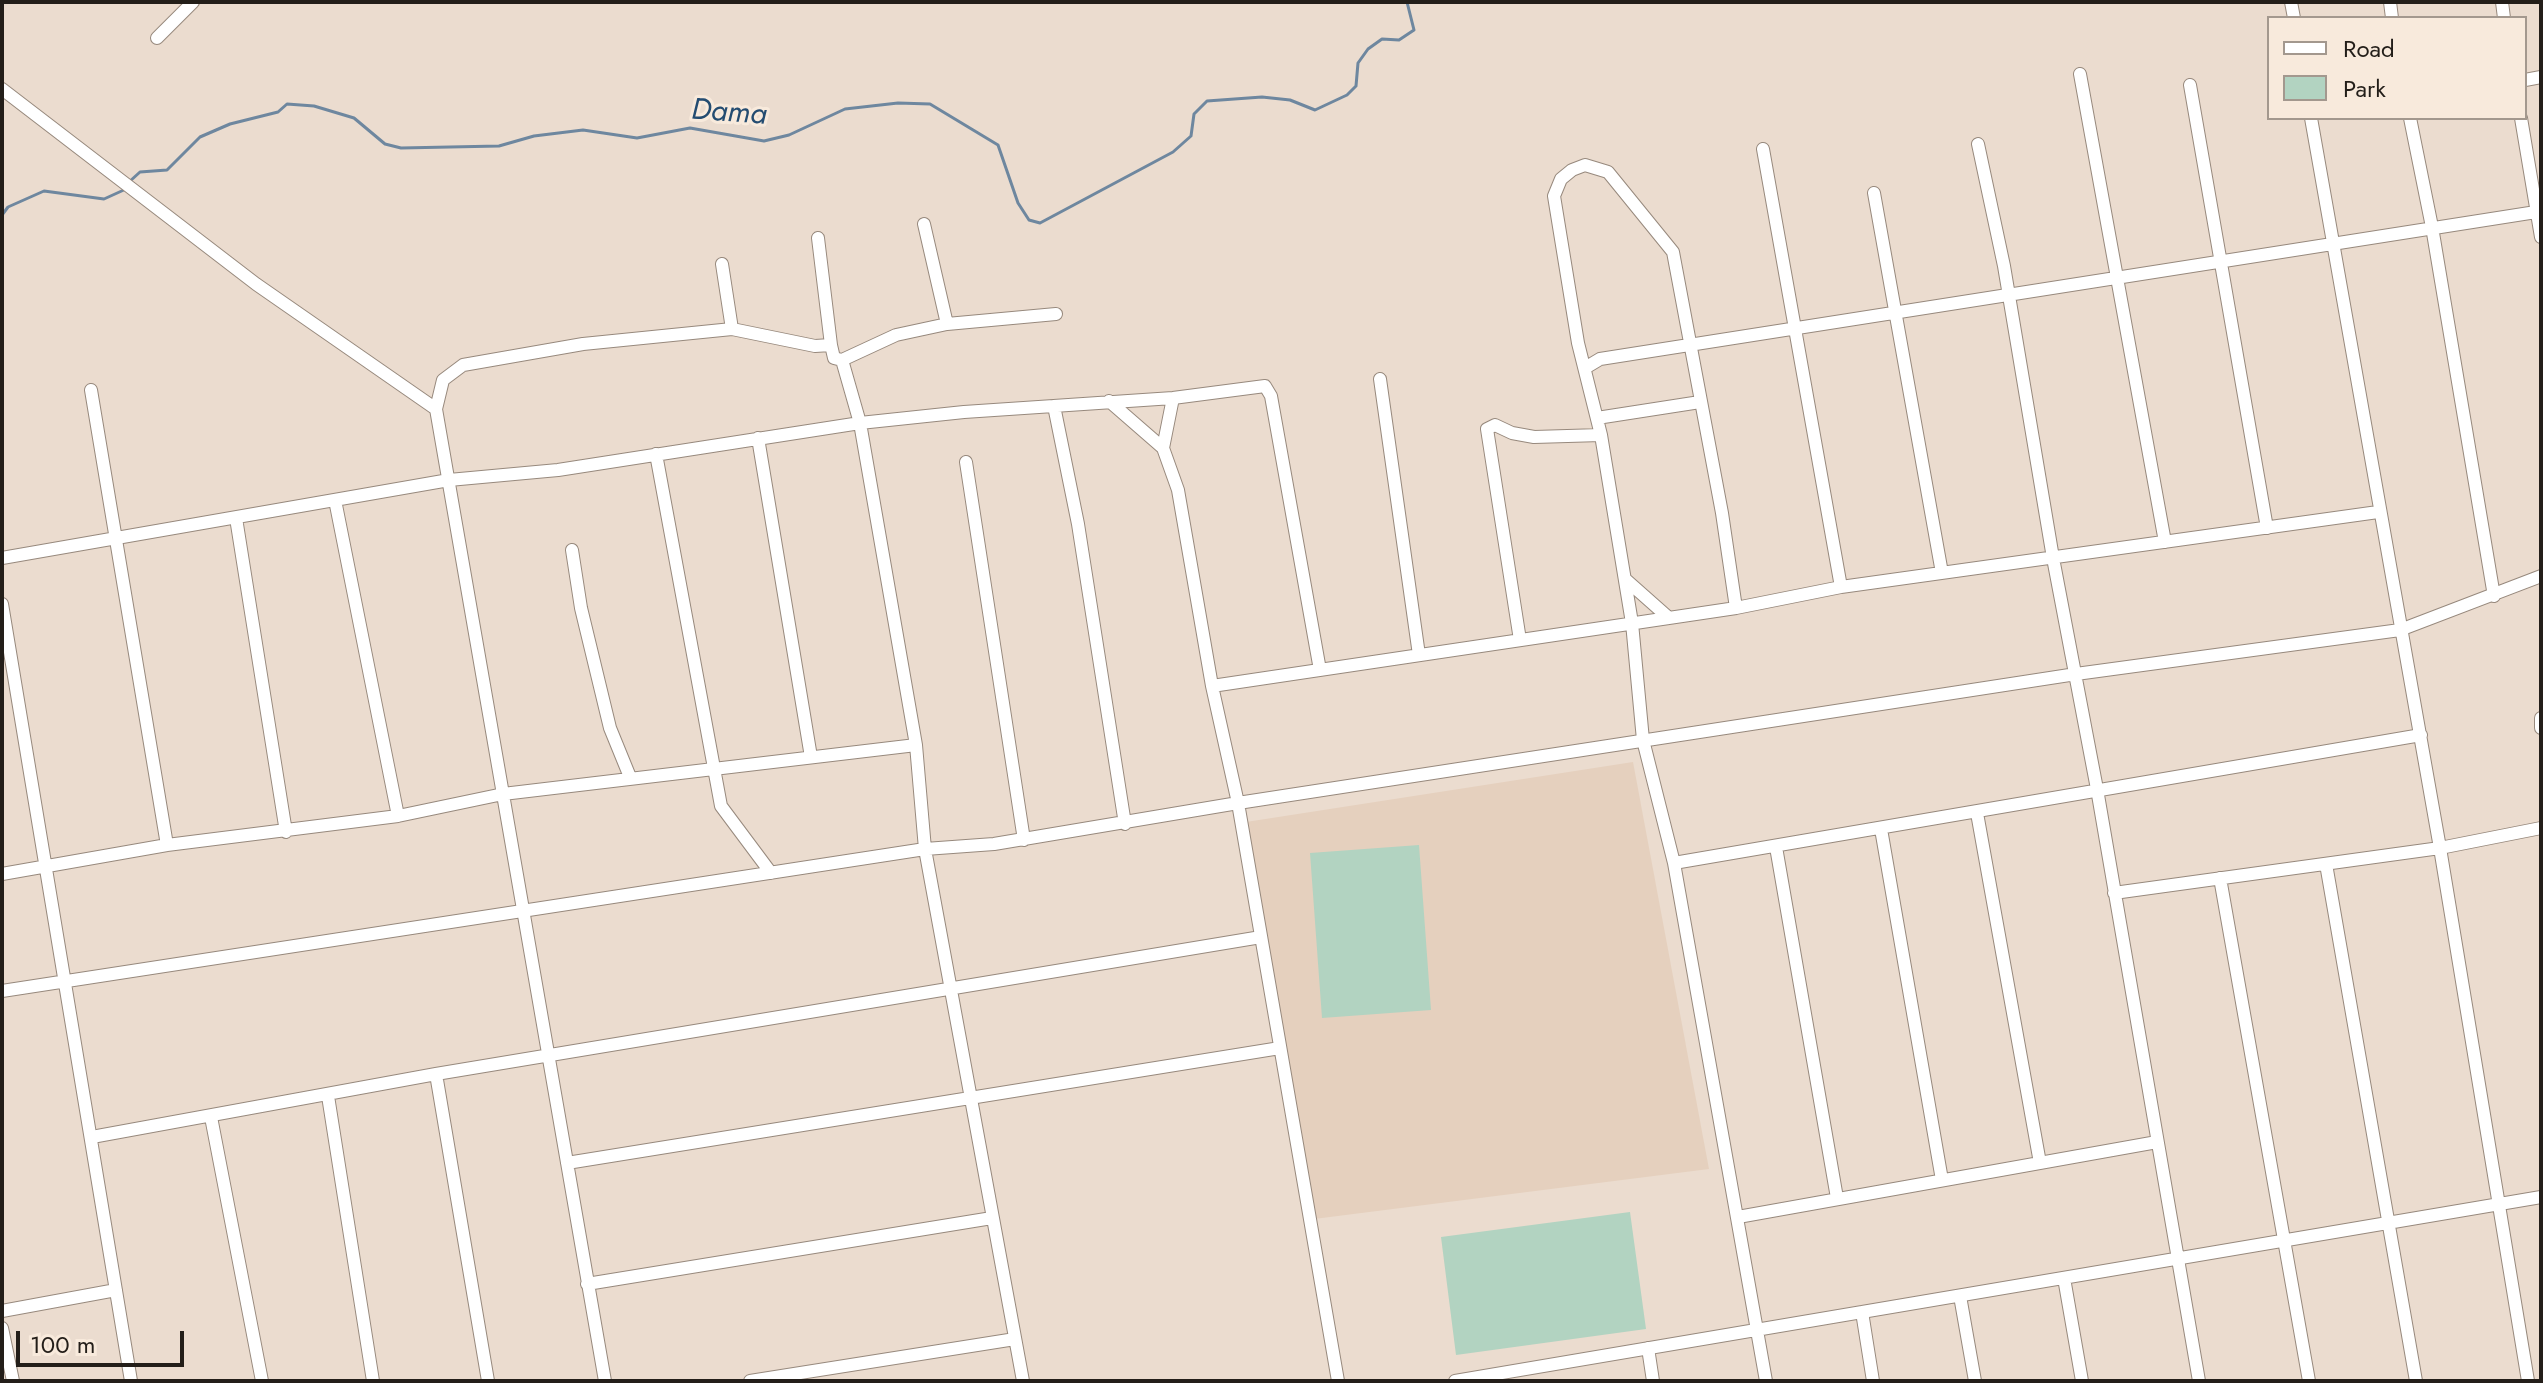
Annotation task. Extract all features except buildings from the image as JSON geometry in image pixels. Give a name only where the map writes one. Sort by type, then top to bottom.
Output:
[{"type":"street","points":[[157,38],[193,2]]},
{"type":"street","points":[[2080,74],[2165,542]]},
{"type":"street","points":[[2190,85],[2267,528]]},
{"type":"street","points":[[2,89],[256,284],[436,409]]},
{"type":"street","points":[[2311,120],[2378,512],[2421,735],[2528,1381]]},
{"type":"street","points":[[2410,120],[2432,227],[2494,596]]},
{"type":"street","points":[[2521,120],[2541,237]]},
{"type":"street","points":[[1978,144],[2097,789],[2199,1381]]},
{"type":"street","points":[[1763,149],[1792,327],[1841,587]]},
{"type":"street","points":[[1736,608],[1722,513],[1673,252],[1608,172],[1585,165],[1561,179],[1554,196],[1585,368],[1601,435],[1625,579],[1643,740],[1674,863],[1766,1381]]},
{"type":"street","points":[[1874,193],[1942,573]]},
{"type":"street","points":[[1585,368],[1600,359],[1792,327],[1896,314],[2536,212]]},
{"type":"street","points":[[924,224],[947,324]]},
{"type":"street","points":[[818,238],[834,358],[842,360],[896,335],[947,324],[1056,314]]},
{"type":"street","points":[[722,264],[732,329]]},
{"type":"street","points":[[605,1381],[436,409],[443,380],[463,365],[583,344],[732,329],[815,346],[831,345]]},
{"type":"street","points":[[842,360],[860,423],[916,745],[925,849],[1023,1381]]},
{"type":"street","points":[[1380,379],[1419,655]]},
{"type":"street","points":[[2,558],[449,480],[558,470],[860,423],[1173,398],[1265,386],[1270,389],[1320,670]]},
{"type":"street","points":[[91,390],[167,845]]},
{"type":"street","points":[[1163,448],[1173,398]]},
{"type":"street","points":[[1109,401],[1163,448],[1178,490],[1212,686],[1238,803],[1338,1381]]},
{"type":"street","points":[[1597,418],[1700,402]]},
{"type":"street","points":[[1054,406],[1078,524],[1125,824]]},
{"type":"street","points":[[1520,640],[1487,429],[1495,425],[1512,433],[1534,437],[1601,435]]},
{"type":"street","points":[[758,438],[811,757]]},
{"type":"street","points":[[656,454],[721,806],[771,873]]},
{"type":"street","points":[[966,462],[1024,840]]},
{"type":"street","points":[[335,500],[398,816]]},
{"type":"street","points":[[1212,686],[1736,608],[1841,587],[2378,512]]},
{"type":"street","points":[[236,518],[286,832]]},
{"type":"street","points":[[572,550],[581,608],[610,728],[630,777]]},
{"type":"street","points":[[2,991],[62,979],[925,849],[1024,840],[1238,803],[2076,674],[2400,630],[2541,576]]},
{"type":"street","points":[[1625,579],[1669,618]]},
{"type":"street","points":[[2,604],[131,1381]]},
{"type":"street","points":[[2541,718],[2541,728]]},
{"type":"street","points":[[1674,863],[2421,735]]},
{"type":"street","points":[[2,874],[167,845],[398,816],[503,794],[916,745]]},
{"type":"street","points":[[1977,813],[2040,1163]]},
{"type":"street","points":[[2114,893],[2440,848],[2541,828]]},
{"type":"street","points":[[1881,829],[1942,1180]]},
{"type":"street","points":[[1776,847],[1837,1198]]},
{"type":"street","points":[[2326,864],[2416,1381]]},
{"type":"street","points":[[2220,878],[2309,1381]]},
{"type":"street","points":[[92,1137],[436,1074],[1261,937]]},
{"type":"street","points":[[567,1163],[1280,1048]]},
{"type":"street","points":[[436,1074],[488,1381]]},
{"type":"street","points":[[328,1096],[373,1381]]},
{"type":"street","points":[[211,1117],[262,1381]]},
{"type":"street","points":[[1738,1217],[2157,1142]]},
{"type":"street","points":[[1455,1381],[2541,1197]]},
{"type":"street","points":[[587,1284],[992,1218]]},
{"type":"street","points":[[2064,1278],[2082,1381]]},
{"type":"street","points":[[2,1311],[116,1290]]},
{"type":"street","points":[[1960,1296],[1975,1381]]},
{"type":"street","points":[[1862,1312],[1873,1381]]},
{"type":"street","points":[[2,1328],[13,1381]]},
{"type":"street","points":[[750,1381],[1015,1339]]},
{"type":"street","points":[[1648,1348],[1653,1381]]},
{"type":"street","points":[[1546,1366],[1549,1381]]},
{"type":"shaded area","points":[[1633,762],[1709,1169],[1314,1219],[1246,822]]},
{"type":"green space","points":[[1419,845],[1431,1010],[1322,1018],[1310,853]]},
{"type":"green space","points":[[1630,1212],[1646,1329],[1456,1355],[1441,1237]]},
{"type":"waterway","name":"Dama","points":[[129,182],[140,172],[167,170],[200,137],[230,124],[278,112],[287,104],[314,106],[354,118],[385,144],[401,148],[499,146],[534,136],[583,130],[637,138],[690,128],[764,141],[789,135],[845,109],[898,103],[930,104],[998,145],[1018,203],[1029,220],[1040,223],[1173,152],[1191,136],[1194,114],[1207,101],[1262,97],[1290,100],[1315,110],[1347,95],[1356,86],[1358,63],[1368,49],[1382,39],[1399,40],[1414,30],[1407,2]]},
{"type":"waterway","name":"Dama","points":[[2,215],[8,207],[44,191],[104,199],[126,189]]}]
